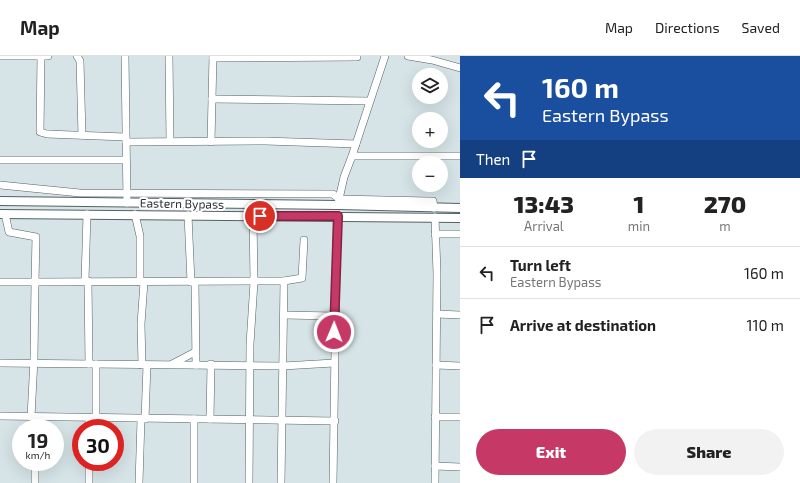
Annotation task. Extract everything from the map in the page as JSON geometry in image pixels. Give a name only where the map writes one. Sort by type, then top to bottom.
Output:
[{"type":"main road","name":"Eastern Bypass","points":[[0,201],[265,204],[338,202],[371,206],[460,208]]},
{"type":"main road","points":[[370,217],[371,206]]},
{"type":"main road","name":"Eastern Bypass","points":[[2,214],[460,218]]},
{"type":"street","points":[[0,56],[48,56]]},
{"type":"street","points":[[41,56],[40,132],[47,134],[82,135],[126,140],[356,144]]},
{"type":"street","points":[[77,56],[80,60],[82,135]]},
{"type":"street","points":[[125,56],[127,203]]},
{"type":"street","points":[[169,56],[170,141]]},
{"type":"street","points":[[338,202],[344,177],[385,56]]},
{"type":"street","points":[[408,56],[432,58],[460,68]]},
{"type":"street","points":[[211,142],[213,57],[357,57]]},
{"type":"street","points":[[212,99],[369,101]]},
{"type":"street","points":[[352,156],[460,156]]},
{"type":"street","points":[[0,160],[126,160]]},
{"type":"street","points":[[0,186],[80,193],[333,194],[338,202]]},
{"type":"street","points":[[265,204],[266,194]]},
{"type":"street","points":[[338,202],[433,201],[434,208]]},
{"type":"street","points":[[2,214],[6,228],[9,232],[36,237],[33,417]]},
{"type":"street","points":[[0,416],[92,419],[92,364],[86,281],[87,214]]},
{"type":"street","points":[[135,214],[140,236],[142,282],[141,324],[145,365],[139,483]]},
{"type":"street","points":[[188,215],[193,282],[196,364]]},
{"type":"street","points":[[248,483],[250,419],[249,365],[254,282],[253,216]]},
{"type":"street","points":[[333,483],[335,421],[334,316],[338,216]]},
{"type":"street","points":[[435,217],[437,314],[435,483]]},
{"type":"street","points":[[435,234],[460,234]]},
{"type":"street","points":[[0,282],[284,281],[302,278],[304,240]]},
{"type":"street","points":[[281,483],[284,281]]},
{"type":"street","points":[[437,314],[460,315]]},
{"type":"street","points":[[284,315],[334,316]]},
{"type":"street","points":[[172,365],[195,352]]},
{"type":"street","points":[[0,363],[145,365],[211,364],[283,366],[334,363]]},
{"type":"street","points":[[210,419],[211,364]]},
{"type":"street","points":[[436,365],[460,366]]},
{"type":"street","points":[[435,417],[460,417]]},
{"type":"street","points":[[124,419],[335,421]]},
{"type":"street","points":[[194,419],[194,483]]},
{"type":"street","points":[[435,466],[460,466]]},
{"type":"street","points":[[35,471],[35,483]]},
{"type":"street","points":[[89,471],[89,483]]},
{"type":"route","points":[[260,216],[338,216],[334,332]]}]
